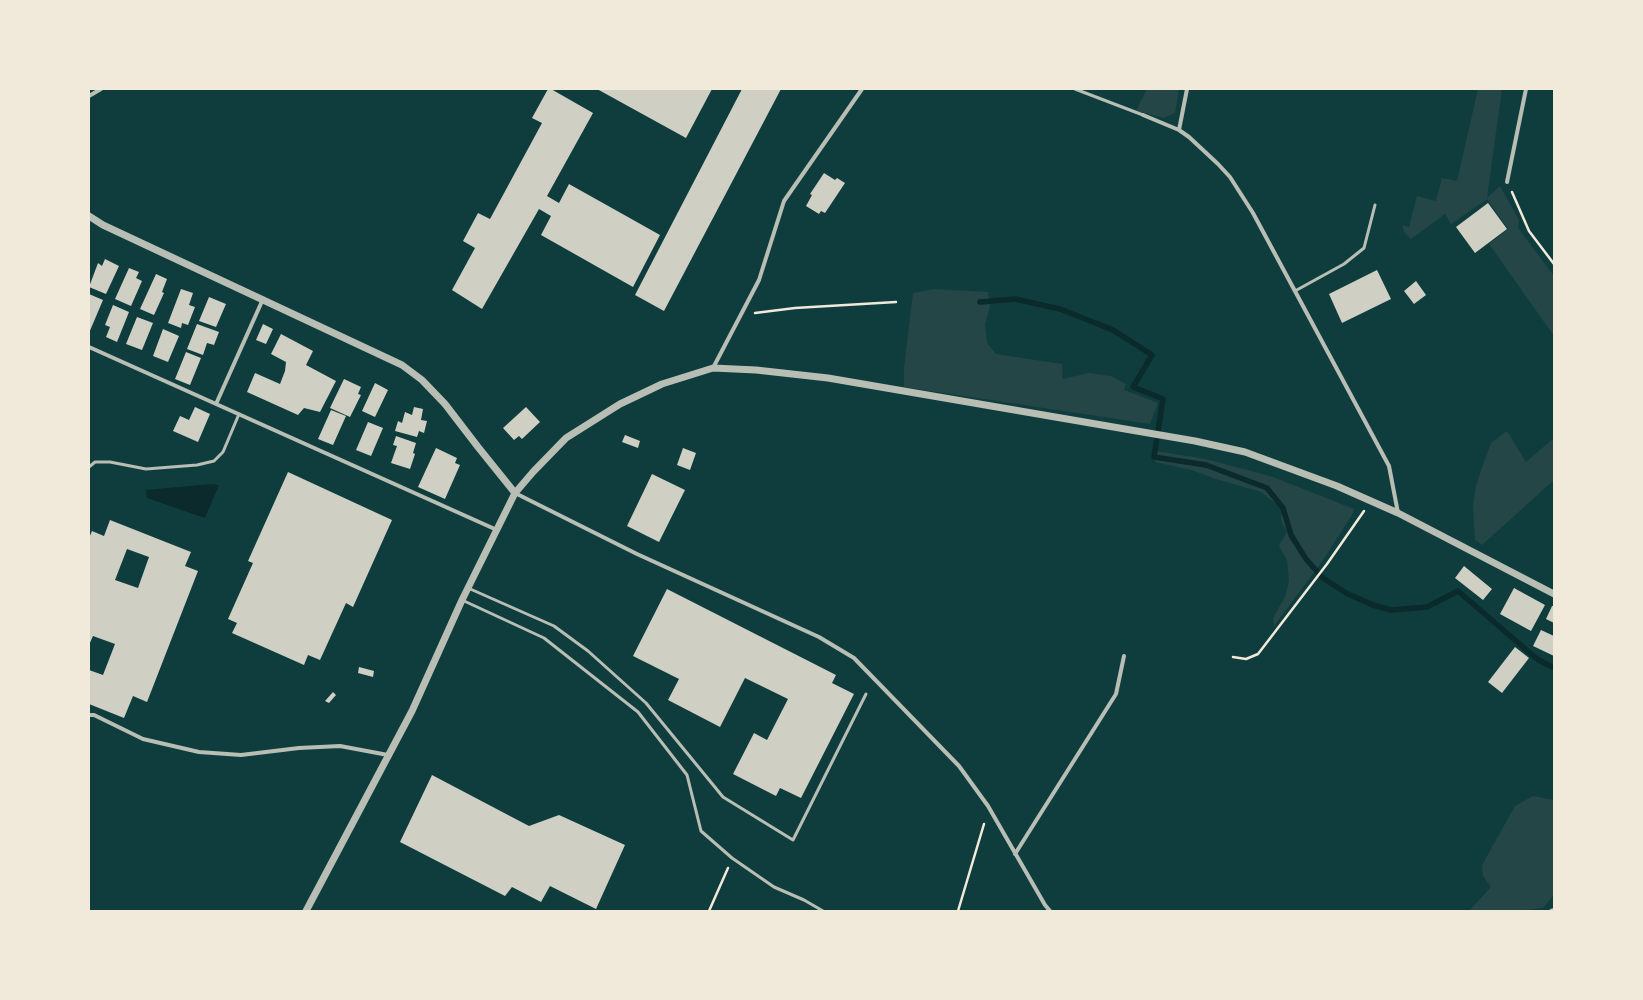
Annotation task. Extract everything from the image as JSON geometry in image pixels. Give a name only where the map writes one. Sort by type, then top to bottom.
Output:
[{"type":"street","points":[[89,96],[101,89]]},
{"type":"street","points":[[713,368],[759,280],[784,201],[862,89]]},
{"type":"street","points":[[1179,130],[1187,89]]},
{"type":"street","points":[[1507,182],[1526,89]]},
{"type":"street","points":[[1143,115],[1179,130],[1189,137],[1214,159],[1230,177],[1253,214],[1389,466],[1398,513]]},
{"type":"street","points":[[89,216],[103,225],[402,365],[422,380],[445,404],[478,448],[515,493],[637,554],[819,637],[854,658],[959,766],[988,806],[1045,905],[1050,911]]},
{"type":"street","points":[[216,404],[263,299]]},
{"type":"street","points":[[89,347],[497,530]]},
{"type":"street","points":[[306,911],[412,711],[462,600],[515,493],[566,438],[613,409],[662,384],[713,368],[756,370],[828,378],[1195,441],[1245,452],[1337,486],[1398,513],[1554,594]]},
{"type":"street","points":[[1015,854],[1116,694],[1124,656]]},
{"type":"street","points":[[89,715],[94,715],[144,739],[199,752],[242,755],[299,748],[340,746],[388,755]]},
{"type":"lane","points":[[1075,89],[1143,115]]},
{"type":"lane","points":[[1295,291],[1344,264],[1364,248],[1375,205]]},
{"type":"lane","points":[[89,467],[95,462],[110,462],[146,469],[197,465],[214,461],[223,452],[239,414]]},
{"type":"lane","points":[[468,588],[554,626],[588,651],[646,703],[722,797],[793,840],[866,694]]},
{"type":"lane","points":[[462,600],[544,638],[638,712],[687,776],[701,831],[732,858],[774,887],[804,900],[823,911]]},
{"type":"path","points":[[1507,182],[1529,231],[1554,264]]},
{"type":"path","points":[[741,314],[796,308],[896,302]]},
{"type":"path","points":[[1233,657],[1246,659],[1258,654],[1327,564],[1371,501]]},
{"type":"path","points":[[958,911],[982,836],[988,806]]},
{"type":"path","points":[[709,911],[732,858]]},
{"type":"shaded area","points":[[1147,89],[1179,89],[1175,113],[1164,118],[1136,111]]},
{"type":"shaded area","points":[[1478,89],[1502,89],[1487,198],[1500,186],[1519,220],[1518,228],[1554,276],[1554,336],[1489,244],[1508,229],[1487,199],[1451,224],[1445,214],[1411,239],[1404,232],[1402,225],[1409,227],[1417,196],[1436,201],[1442,178],[1457,181]]},
{"type":"shaded area","points":[[934,289],[988,292],[990,307],[985,324],[987,343],[996,354],[1062,364],[1063,379],[1089,373],[1111,376],[1126,384],[1124,390],[1158,403],[1150,424],[904,387],[904,367],[913,293]]},
{"type":"shaded area","points":[[1507,431],[1526,462],[1554,438],[1554,480],[1482,545],[1475,540],[1473,507],[1476,485],[1491,443]]},
{"type":"shaded area","points":[[1156,451],[1206,459],[1273,477],[1354,509],[1352,515],[1321,563],[1274,626],[1273,618],[1285,597],[1289,581],[1287,560],[1279,546],[1287,531],[1281,518],[1282,508],[1261,492],[1213,478],[1192,470],[1155,462]]},
{"type":"shaded area","points":[[212,484],[219,485],[205,518],[147,498],[146,490]]},
{"type":"shaded area","points":[[1533,796],[1554,800],[1554,895],[1543,908],[1517,911],[1469,911],[1491,887],[1483,876],[1482,865],[1515,806]]},
{"type":"building","points":[[548,89],[551,89],[593,113],[547,196],[559,203],[569,184],[660,235],[633,287],[541,235],[551,216],[539,209],[482,309],[452,290],[475,248],[463,241],[478,213],[490,219],[542,123],[532,118]]},
{"type":"building","points":[[597,89],[712,89],[686,138]]},
{"type":"building","points":[[742,89],[781,89],[664,311],[635,295]]},
{"type":"building","points":[[824,173],[835,180],[837,178],[845,183],[825,213],[821,211],[819,214],[806,206],[812,195],[810,194]]},
{"type":"building","points":[[1488,203],[1507,229],[1475,253],[1456,227]]},
{"type":"building","points":[[105,259],[119,266],[106,294],[89,287],[98,263],[102,266]]},
{"type":"building","points":[[129,268],[139,272],[136,278],[142,281],[131,306],[115,299]]},
{"type":"building","points":[[1377,270],[1391,299],[1342,323],[1329,294]]},
{"type":"building","points":[[156,274],[167,279],[162,292],[164,293],[154,315],[140,309]]},
{"type":"building","points":[[1416,281],[1426,295],[1414,304],[1404,291]]},
{"type":"building","points":[[181,289],[193,293],[189,305],[195,307],[188,325],[182,323],[181,328],[168,323]]},
{"type":"building","points":[[89,294],[103,300],[89,333]]},
{"type":"building","points":[[209,297],[226,304],[216,327],[199,321]]},
{"type":"building","points":[[113,305],[129,312],[117,342],[106,337],[110,327],[105,325]]},
{"type":"building","points":[[137,317],[153,323],[142,350],[126,344]]},
{"type":"building","points":[[197,324],[219,332],[214,345],[207,343],[203,355],[187,349]]},
{"type":"building","points":[[263,324],[273,329],[266,344],[256,340]]},
{"type":"building","points":[[163,329],[179,336],[168,362],[153,356]]},
{"type":"building","points":[[281,334],[313,351],[306,365],[336,381],[320,412],[304,408],[298,415],[247,392],[255,373],[280,384],[285,371],[286,362],[271,354]]},
{"type":"building","points":[[186,352],[201,358],[190,385],[175,379]]},
{"type":"building","points":[[344,379],[361,387],[358,394],[361,395],[350,417],[330,408]]},
{"type":"building","points":[[375,383],[388,390],[375,417],[362,411]]},
{"type":"building","points":[[195,407],[210,414],[198,442],[173,431],[180,416],[189,420]]},
{"type":"building","points":[[414,407],[423,409],[421,420],[427,421],[424,433],[419,431],[417,437],[395,431],[398,421],[402,423],[405,412],[412,415]]},
{"type":"building","points":[[526,407],[540,422],[522,439],[519,436],[514,440],[503,428]]},
{"type":"building","points":[[331,410],[346,416],[333,445],[318,439]]},
{"type":"building","points":[[368,422],[383,428],[371,456],[356,450]]},
{"type":"building","points":[[625,435],[640,441],[638,448],[622,442]]},
{"type":"building","points":[[396,436],[416,443],[413,453],[415,454],[410,469],[391,463],[397,446],[393,445]]},
{"type":"building","points":[[436,448],[457,458],[455,463],[460,465],[445,499],[418,487]]},
{"type":"building","points":[[683,448],[696,453],[690,470],[677,465]]},
{"type":"building","points":[[288,472],[392,520],[353,607],[346,603],[320,660],[308,655],[304,665],[232,633],[237,623],[228,619],[253,563],[248,561]]},
{"type":"building","points":[[652,474],[685,490],[659,542],[627,526]]},
{"type":"building","points":[[110,520],[191,552],[185,566],[198,571],[147,702],[133,696],[124,718],[89,704],[89,670],[103,675],[115,644],[93,636],[89,645],[89,538],[92,531],[104,536]],"holes":[[[127,549],[149,557],[138,588],[115,580]]]},
{"type":"building","points":[[1464,566],[1492,589],[1483,600],[1455,578]]},
{"type":"building","points":[[1514,588],[1545,605],[1531,631],[1500,614]]},
{"type":"building","points":[[667,589],[836,675],[832,683],[854,694],[801,798],[780,788],[776,796],[733,774],[754,733],[767,740],[788,699],[745,678],[720,727],[668,700],[679,679],[633,656]]},
{"type":"building","points":[[1552,606],[1554,606],[1554,623],[1546,619]]},
{"type":"building","points":[[1541,630],[1554,636],[1554,656],[1533,646]]},
{"type":"building","points":[[1515,647],[1529,658],[1502,693],[1488,682]]},
{"type":"building","points":[[359,667],[374,671],[373,677],[358,673]]},
{"type":"building","points":[[333,692],[336,695],[329,703],[325,701]]},
{"type":"building","points":[[432,775],[529,826],[559,815],[625,845],[596,909],[550,886],[541,902],[512,887],[505,896],[400,842]]},
{"type":"waterway","points":[[980,302],[1015,299],[1060,309],[1113,330],[1152,355],[1133,387],[1163,399],[1154,457],[1206,465],[1267,488],[1283,508],[1291,535],[1306,559],[1323,578],[1346,593],[1373,605],[1391,610],[1427,607],[1458,591],[1537,659],[1554,668]]}]
